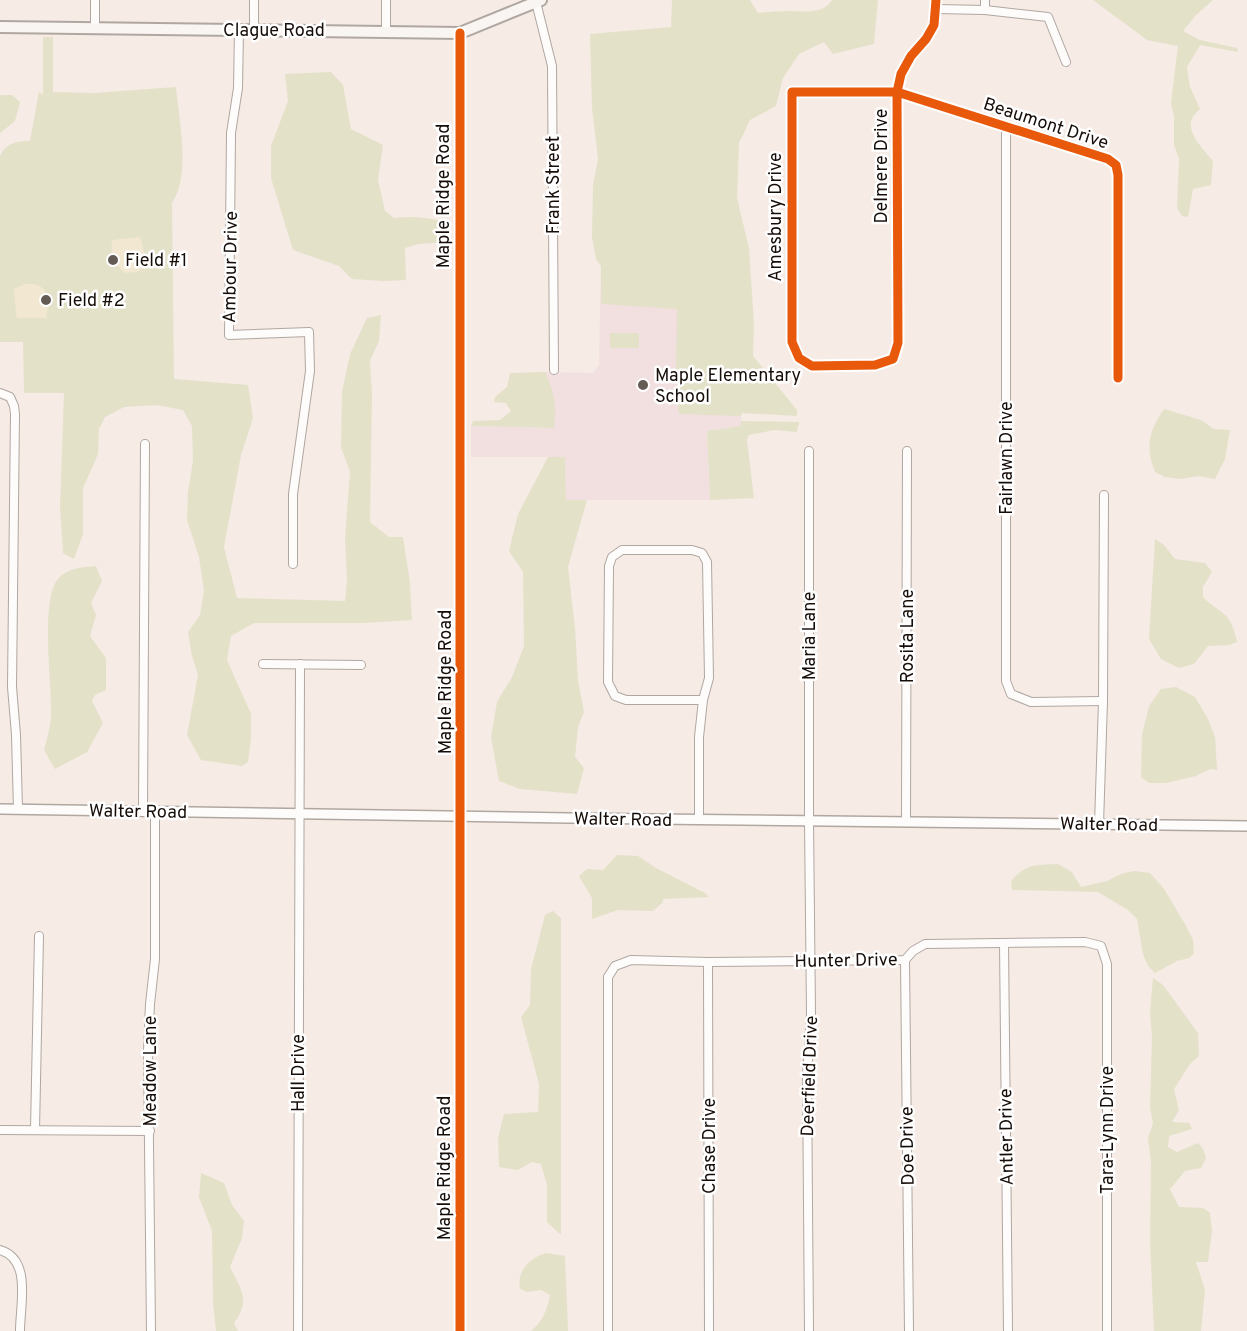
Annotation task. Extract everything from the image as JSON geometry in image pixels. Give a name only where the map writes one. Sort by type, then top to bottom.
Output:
[{"type":"main road","name":"Clague Road","points":[[0,27],[460,33],[535,2]]},
{"type":"street","points":[[95,0],[95,28]]},
{"type":"street","points":[[254,0],[254,30]]},
{"type":"street","points":[[386,0],[386,31]]},
{"type":"street","points":[[985,0],[985,10]]},
{"type":"street","name":"Frank Street","points":[[535,2],[552,66],[554,370]]},
{"type":"street","points":[[936,4],[1048,17],[1066,62]]},
{"type":"street","name":"Delmere Drive","points":[[792,342],[799,358],[812,366],[875,365],[893,359],[898,343],[897,92],[900,74],[934,25],[936,4]]},
{"type":"street","name":"Ambour Drive","points":[[238,30],[238,88],[231,133],[229,335],[309,332],[310,371],[293,494],[293,564]]},
{"type":"street","name":"Maple Ridge Road","points":[[460,33],[460,1331]]},
{"type":"street","name":"Beaumont Drive","points":[[792,92],[897,92],[1108,159],[1116,165],[1118,175],[1118,378]]},
{"type":"street","name":"Amesbury Drive","points":[[792,92],[792,342]]},
{"type":"street","name":"Fairlawn Drive","points":[[1006,128],[1006,681],[1011,694],[1032,702],[1103,701]]},
{"type":"street","points":[[0,393],[10,397],[15,414],[12,687],[18,809]]},
{"type":"street","points":[[143,812],[145,444]]},
{"type":"street","name":"Maria Lane","points":[[808,821],[809,451]]},
{"type":"street","name":"Rosita Lane","points":[[906,822],[907,451]]},
{"type":"street","points":[[1099,824],[1103,701],[1104,495]]},
{"type":"street","points":[[699,820],[699,737],[703,700],[709,678],[707,562],[702,553],[692,550],[622,550],[612,557],[609,566],[608,682],[615,696],[626,700],[703,700]]},
{"type":"street","points":[[263,664],[361,665]]},
{"type":"street","name":"Hall Drive","points":[[298,1331],[300,664]]},
{"type":"street","name":"Walter Road","points":[[0,809],[1247,826]]},
{"type":"street","name":"Meadow Lane","points":[[151,1331],[150,1004],[155,959],[155,812]]},
{"type":"street","name":"Deerfield Drive","points":[[808,821],[812,1014],[807,1075],[809,1331]]},
{"type":"street","points":[[35,1130],[39,936]]},
{"type":"street","name":"Hunter Drive","points":[[608,1331],[608,977],[615,966],[631,960],[708,962],[905,960],[913,951],[925,944],[1084,942]]},
{"type":"street","name":"Tara-Lynn Drive","points":[[1084,942],[1101,946],[1107,964],[1107,1331]]},
{"type":"street","name":"Antler Drive","points":[[1004,943],[1008,1331]]},
{"type":"street","name":"Doe Drive","points":[[905,960],[909,1331]]},
{"type":"street","name":"Chase Drive","points":[[708,962],[709,1331]]},
{"type":"street","points":[[0,1130],[150,1131]]},
{"type":"street","points":[[0,1250],[14,1257],[22,1270],[20,1331]]},
{"type":"shaded area","points":[[672,0],[750,0],[758,13],[818,10],[832,0],[878,0],[874,44],[833,54],[824,42],[799,54],[783,78],[776,106],[750,120],[739,143],[737,198],[749,248],[754,324],[753,356],[797,410],[797,416],[742,413],[741,416],[679,414],[676,372],[677,309],[601,304],[601,266],[596,259],[592,238],[593,185],[598,159],[592,108],[590,34],[671,27]]},
{"type":"shaded area","points":[[1093,0],[1213,0],[1195,16],[1183,31],[1200,40],[1237,48],[1238,52],[1200,45],[1187,67],[1190,87],[1200,109],[1191,122],[1191,129],[1213,161],[1211,185],[1193,189],[1188,217],[1182,216],[1177,208],[1179,159],[1174,145],[1174,116],[1171,103],[1178,46],[1147,40]]},
{"type":"shaded area","points":[[43,37],[53,37],[53,92],[94,93],[176,87],[182,163],[178,191],[172,203],[174,379],[248,385],[253,418],[241,455],[224,547],[237,598],[345,601],[347,579],[345,538],[350,472],[341,447],[342,392],[350,354],[367,318],[381,315],[379,341],[370,361],[372,393],[370,522],[389,537],[403,537],[410,583],[412,620],[365,623],[254,623],[231,636],[227,660],[251,714],[248,762],[242,766],[201,760],[187,735],[198,675],[188,632],[200,615],[204,591],[199,557],[187,520],[188,492],[193,461],[192,426],[183,410],[157,405],[124,407],[105,417],[99,429],[98,454],[83,488],[83,534],[74,559],[63,553],[60,506],[64,393],[24,393],[23,342],[0,342],[0,156],[5,148],[12,144],[30,141],[39,92],[43,95]]},
{"type":"shaded area","points":[[331,72],[343,85],[351,129],[383,145],[378,180],[385,211],[394,218],[422,218],[449,224],[449,242],[418,244],[405,248],[406,280],[352,279],[339,266],[293,250],[271,178],[271,146],[288,101],[285,74]]},
{"type":"shaded area","points":[[0,95],[12,95],[20,102],[15,121],[0,133]]},
{"type":"shaded area","name":"Maple Elementary School","points":[[601,266],[739,268],[741,426],[707,431],[710,500],[566,500],[565,457],[471,457],[471,426],[546,428],[545,372],[593,373],[599,365]]},
{"type":"shaded area","points":[[610,333],[639,333],[639,348],[610,348]]},
{"type":"shaded area","points":[[545,372],[554,399],[554,428],[471,426],[473,421],[500,420],[511,411],[506,403],[494,402],[495,397],[507,387],[510,373]]},
{"type":"shaded area","points":[[1164,409],[1201,420],[1214,429],[1230,430],[1225,459],[1215,479],[1199,476],[1180,479],[1165,477],[1155,472],[1150,454],[1150,439],[1155,424]]},
{"type":"shaded area","points":[[741,421],[799,422],[797,432],[775,430],[749,435],[747,440],[754,498],[710,500],[707,431],[741,426]]},
{"type":"shaded area","points":[[548,457],[565,457],[566,500],[587,500],[568,567],[578,680],[584,712],[578,727],[575,757],[584,768],[577,794],[520,789],[499,781],[491,737],[497,702],[512,677],[524,646],[523,572],[509,551],[518,514]]},
{"type":"shaded area","points":[[1155,539],[1164,545],[1175,559],[1205,563],[1212,572],[1203,587],[1203,597],[1225,615],[1232,624],[1237,642],[1229,645],[1208,646],[1194,664],[1179,668],[1161,659],[1149,639]]},
{"type":"shaded area","points":[[96,566],[102,581],[91,603],[96,615],[90,636],[106,658],[106,690],[95,695],[92,701],[103,723],[87,752],[55,769],[44,750],[51,718],[49,605],[53,590],[62,575],[76,569]]},
{"type":"shaded area","points":[[1176,687],[1195,697],[1208,719],[1215,737],[1217,770],[1210,769],[1196,776],[1166,783],[1149,783],[1141,777],[1142,734],[1149,706],[1161,689]]},
{"type":"shaded area","points":[[617,855],[638,856],[709,897],[663,899],[663,902],[653,911],[618,910],[592,919],[592,898],[579,876],[587,869],[603,870]]},
{"type":"shaded area","points":[[1058,864],[1072,872],[1081,887],[1134,871],[1150,873],[1164,889],[1185,924],[1193,940],[1194,953],[1189,958],[1177,961],[1155,973],[1148,966],[1143,954],[1137,919],[1128,910],[1098,892],[1012,890],[1011,881],[1027,868]]},
{"type":"shaded area","points":[[553,911],[561,918],[561,1235],[547,1222],[547,1185],[541,1164],[532,1162],[518,1170],[499,1167],[498,1138],[504,1114],[538,1112],[539,1084],[521,1017],[530,1005],[531,969],[545,915]]},
{"type":"shaded area","points":[[1153,978],[1163,985],[1198,1033],[1199,1056],[1190,1064],[1174,1089],[1179,1110],[1172,1122],[1189,1123],[1192,1129],[1169,1136],[1168,1147],[1177,1152],[1198,1143],[1206,1158],[1201,1168],[1185,1171],[1170,1189],[1179,1207],[1203,1208],[1210,1213],[1212,1231],[1208,1262],[1196,1262],[1205,1290],[1201,1331],[1154,1331],[1150,1242],[1151,1162],[1148,1138],[1153,1123],[1150,1108],[1152,1037],[1150,1012]]},
{"type":"shaded area","points":[[201,1173],[224,1183],[232,1205],[244,1221],[242,1238],[230,1267],[243,1295],[242,1308],[234,1323],[238,1331],[216,1331],[213,1303],[212,1231],[199,1197]]},
{"type":"shaded area","points":[[546,1253],[565,1256],[568,1331],[531,1331],[544,1315],[550,1295],[541,1290],[527,1292],[520,1289],[520,1276],[530,1261]]},
{"type":"sand","points":[[139,237],[147,266],[137,272],[126,273],[118,267],[114,259],[112,240]]},
{"type":"sand","points":[[25,284],[39,286],[46,293],[48,304],[46,318],[18,318],[16,316],[14,289]]},
{"type":"cycle path","points":[[936,0],[934,25],[901,74],[897,92],[898,343],[893,359],[875,365],[812,366],[799,358],[792,342],[792,92],[897,92],[1108,159],[1116,165],[1118,175],[1118,378]]},
{"type":"cycle path","points":[[460,33],[460,1331]]},
{"type":"place","name":"Field #1","points":[[113,260]]},
{"type":"place","name":"Field #2","points":[[46,300]]},
{"type":"place","name":"Maple Elementary School","points":[[643,385]]}]
